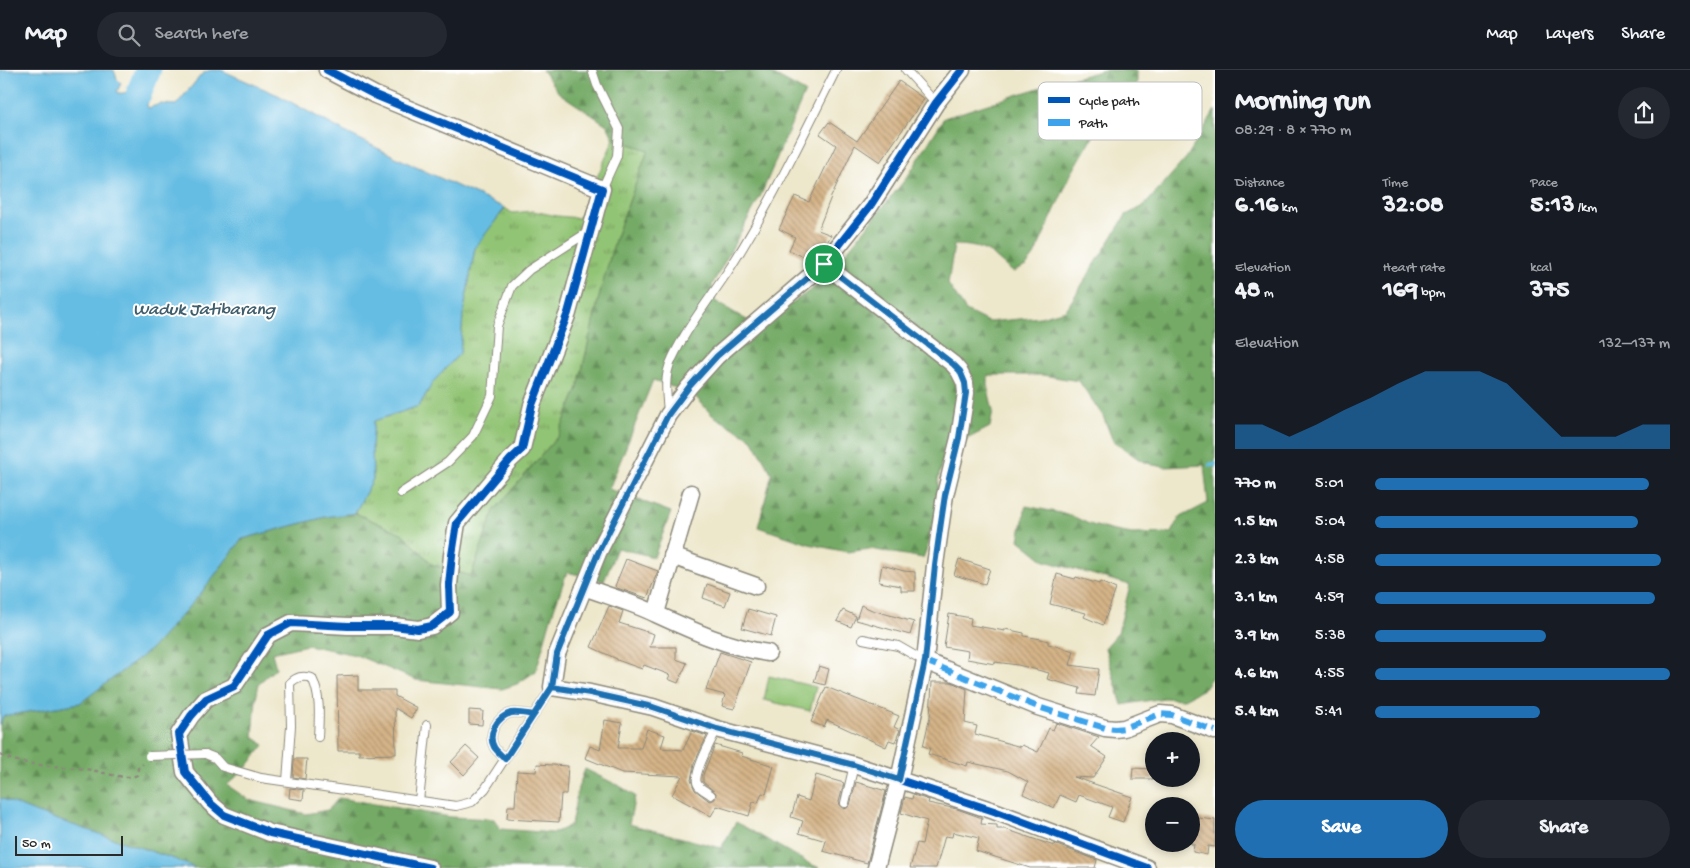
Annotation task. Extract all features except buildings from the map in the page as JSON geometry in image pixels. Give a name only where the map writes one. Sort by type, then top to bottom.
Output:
[{"type":"street","points":[[327,70],[375,95],[600,188],[591,231],[568,313],[532,405],[522,449],[510,460],[457,523],[450,578],[450,612],[432,626],[418,629],[394,626],[291,623],[268,635],[234,686],[206,698],[179,734],[185,772],[210,803],[224,815],[270,832],[430,868]]},
{"type":"street","points":[[962,70],[936,104],[870,206],[824,264],[717,356],[689,387],[668,415],[598,553],[557,654],[552,687],[653,707],[717,729],[854,765],[994,810],[1147,868]]},
{"type":"street","points":[[824,264],[953,364],[960,371],[965,383],[966,393],[959,438],[945,495],[936,556],[925,661],[899,780],[876,868]]},
{"type":"street","points":[[656,613],[691,493]]},
{"type":"street","points":[[672,556],[756,586]]},
{"type":"street","points":[[584,587],[656,613],[687,629],[718,641],[768,653]]},
{"type":"street","points":[[925,661],[1038,707],[1104,728],[1124,728],[1160,714],[1172,715],[1215,731]]},
{"type":"lane","points":[[592,70],[597,85],[619,129],[617,156],[600,188]]},
{"type":"lane","points":[[668,415],[666,382],[672,360],[769,202],[836,70]]},
{"type":"lane","points":[[906,70],[936,104]]},
{"type":"lane","points":[[401,493],[448,462],[473,436],[492,396],[497,326],[512,286],[529,270],[591,231]]},
{"type":"lane","points":[[863,639],[898,646],[925,661]]},
{"type":"lane","points":[[287,781],[291,726],[290,683],[296,678],[305,676],[312,678],[316,686],[319,708],[318,737]]},
{"type":"lane","points":[[149,756],[205,754],[215,758],[223,767],[261,778],[456,806],[472,802],[486,789],[552,687]]},
{"type":"lane","points":[[505,759],[494,747],[492,736],[494,726],[504,716],[513,713],[534,715]]},
{"type":"lane","points":[[419,802],[426,725]]},
{"type":"lane","points":[[711,795],[697,785],[695,779],[717,729]]},
{"type":"lane","points":[[845,803],[854,765]]},
{"type":"path","points":[[0,755],[8,759],[48,766],[91,770],[126,777],[137,775],[138,768],[145,763],[149,756]]},
{"type":"green space","points":[[542,70],[765,70],[805,92],[761,195],[712,285],[715,301],[760,326],[823,281],[908,176],[944,118],[1038,88],[1038,140],[1091,140],[1071,174],[1034,256],[1026,266],[1013,272],[985,250],[970,246],[954,245],[948,284],[966,311],[988,322],[1040,317],[1066,310],[1126,215],[1144,206],[1187,157],[1197,140],[1202,140],[1202,132],[1215,110],[1215,673],[1203,689],[1184,699],[1164,698],[1122,705],[1105,648],[1118,633],[1130,585],[1045,561],[1019,540],[1026,506],[1070,515],[1089,524],[1132,534],[1172,533],[1179,518],[1208,503],[1204,465],[1165,467],[1140,460],[1113,441],[1103,416],[1079,381],[1042,375],[988,375],[988,389],[993,411],[990,427],[944,451],[938,481],[937,523],[923,558],[870,549],[847,552],[809,544],[758,527],[772,474],[752,439],[712,415],[693,394],[653,380],[609,489],[671,512],[654,557],[617,548],[604,581],[567,572],[551,618],[536,671],[517,684],[502,689],[416,680],[356,655],[307,645],[272,653],[276,668],[259,683],[256,699],[253,737],[264,745],[246,768],[227,785],[249,800],[306,814],[328,810],[339,798],[451,817],[494,819],[500,829],[554,833],[571,825],[578,788],[585,769],[635,796],[629,824],[721,848],[736,822],[820,868],[195,868],[174,859],[37,813],[0,798],[0,725],[2,716],[80,703],[201,593],[242,539],[325,517],[355,513],[403,534],[433,565],[471,576],[494,511],[558,436],[578,388],[598,301],[615,240],[648,150],[614,139],[607,125],[559,93]]},
{"type":"green space","points":[[1105,70],[1137,71],[1137,82],[1058,82]]},
{"type":"green space","points":[[614,139],[648,150],[615,240],[598,301],[578,388],[558,436],[494,511],[471,576],[433,565],[403,534],[355,513],[373,479],[372,445],[374,421],[419,406],[434,381],[460,353],[463,315],[475,247],[505,208],[512,213],[533,211],[579,218]]},
{"type":"green space","points":[[769,676],[816,687],[810,711],[764,700]]},
{"type":"water","name":"Waduk Jatibarang","points":[[0,70],[114,70],[117,79],[121,83],[117,92],[125,92],[132,87],[149,98],[148,108],[160,104],[176,105],[202,74],[210,70],[221,70],[278,95],[345,132],[505,208],[475,248],[463,315],[460,353],[434,381],[419,406],[374,421],[372,445],[373,479],[355,513],[325,517],[242,539],[201,593],[151,649],[80,703],[3,716],[0,725]]},
{"type":"water","points":[[0,798],[37,813],[174,859],[195,868],[0,868]]},
{"type":"waterway","points":[[139,93],[148,70]]},
{"type":"waterway","points":[[1210,465],[1215,464]]},
{"type":"marked path","points":[[925,661],[1038,707],[1105,728],[1124,728],[1160,714],[1172,715],[1215,731]]},
{"type":"cycle path","points":[[327,70],[375,95],[602,189],[568,313],[532,405],[522,449],[510,460],[457,523],[449,585],[450,612],[432,626],[418,629],[394,626],[291,623],[268,635],[234,686],[206,699],[179,734],[185,772],[210,803],[224,815],[270,833],[430,868]]},
{"type":"cycle path","points":[[962,70],[936,103],[870,206],[824,264],[717,356],[689,387],[668,415],[598,553],[557,654],[552,687],[653,707],[717,729],[854,765],[994,811],[1147,868]]},
{"type":"route","points":[[824,264],[717,356],[689,387],[668,415],[598,553],[557,654],[552,687],[534,715],[505,759],[494,747],[492,736],[494,726],[504,716],[513,713],[534,715],[552,687],[653,707],[717,729],[854,765],[899,780],[925,661],[941,522],[945,495],[959,438],[966,393],[965,383],[960,371],[953,364],[824,264]]}]
